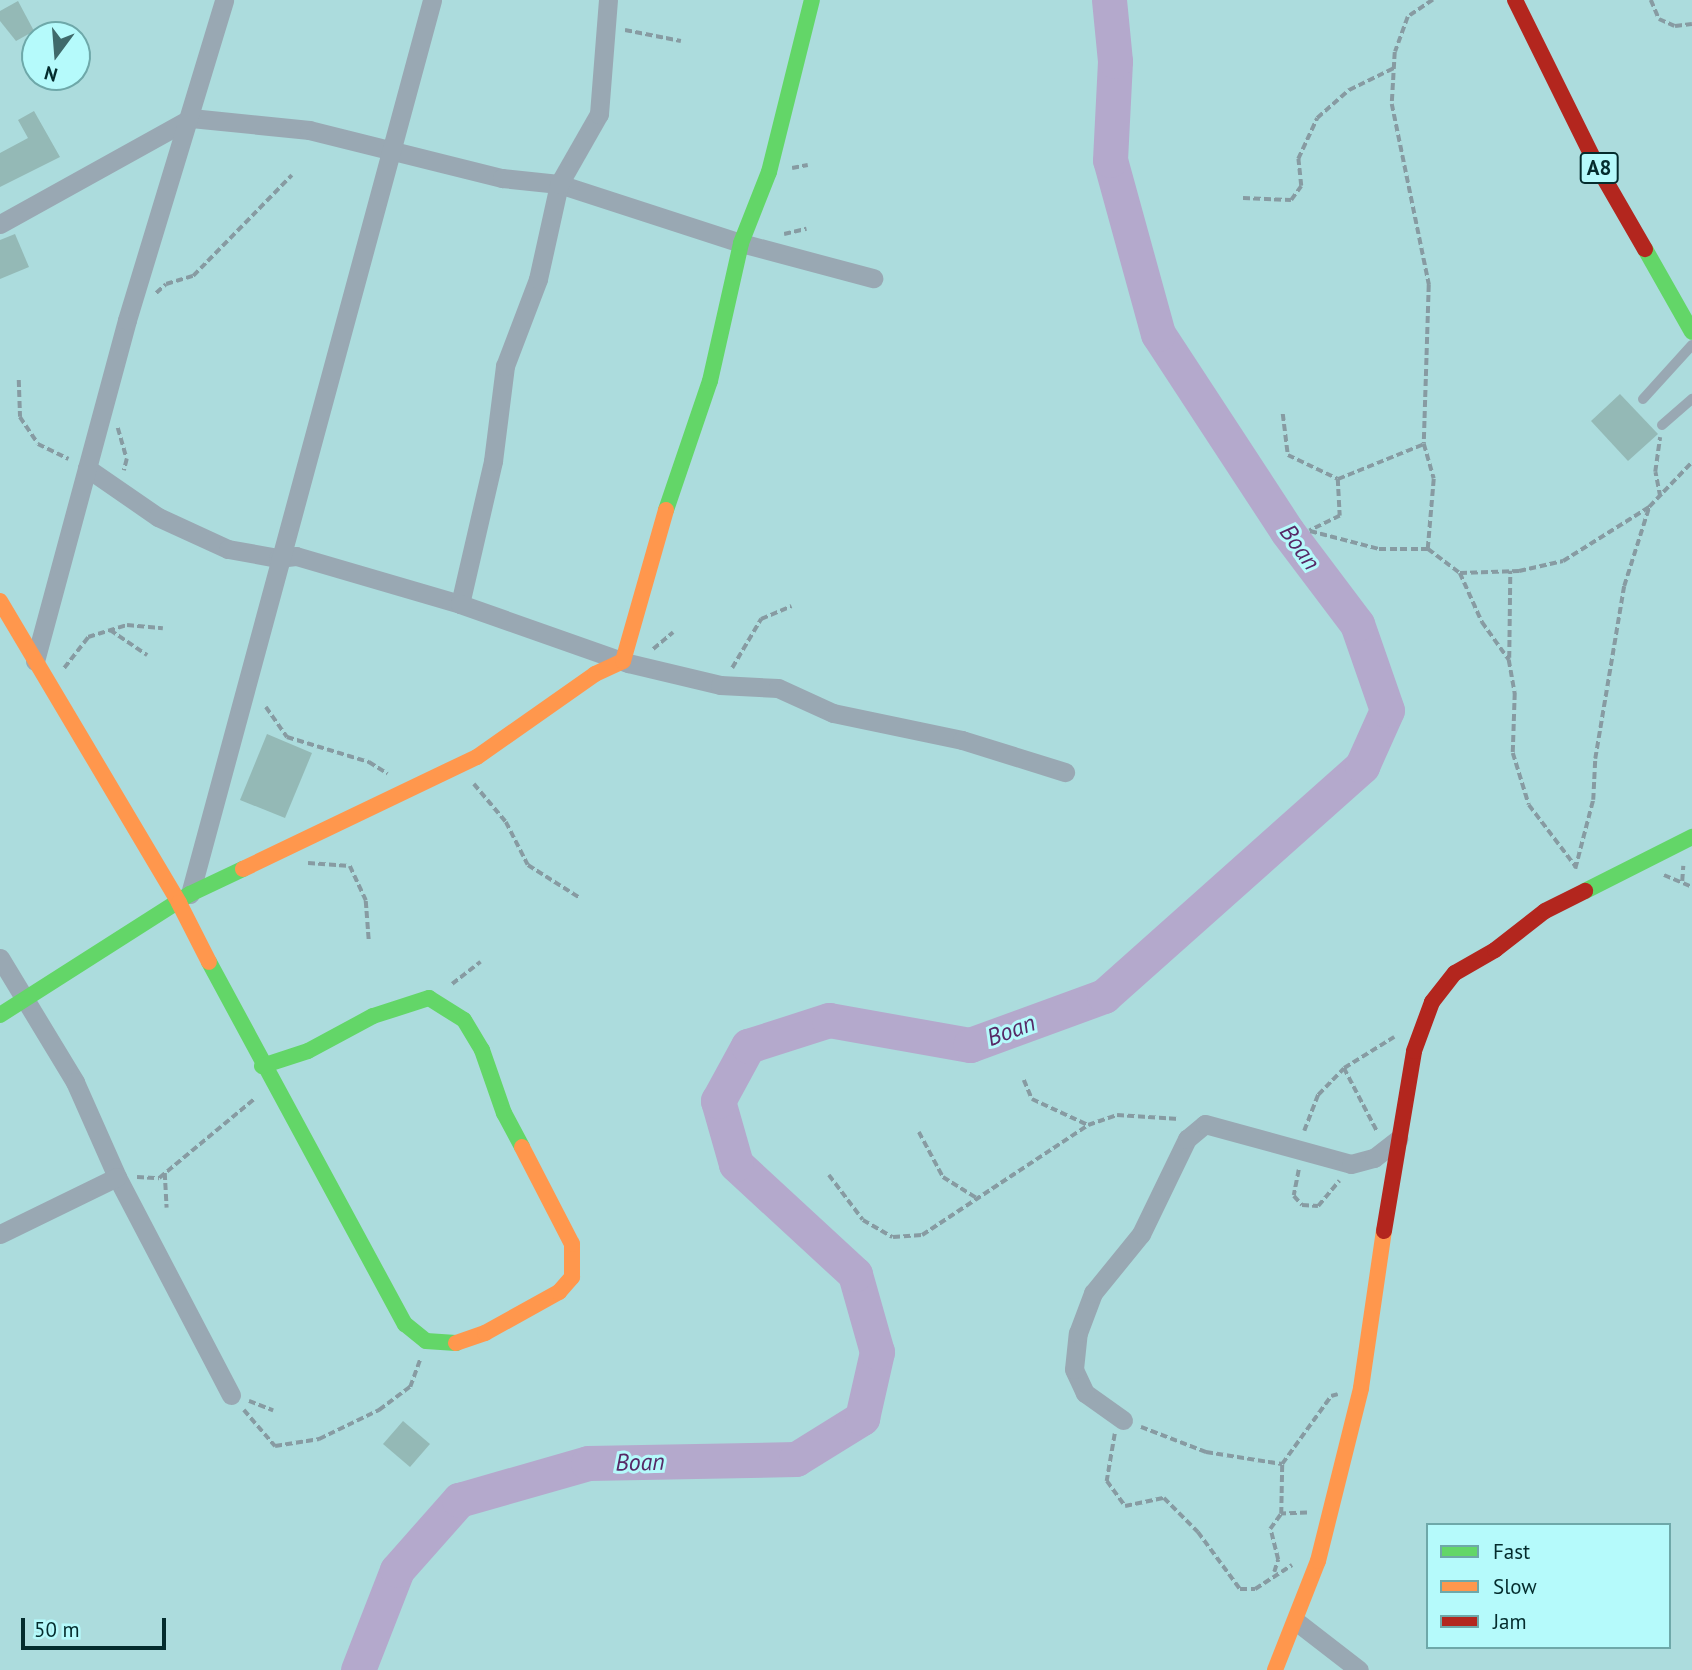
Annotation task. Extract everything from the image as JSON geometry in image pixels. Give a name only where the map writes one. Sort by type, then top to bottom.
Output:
[{"type":"street","points":[[35,661],[127,320],[191,118],[224,0]]},
{"type":"street","points":[[185,898],[432,0]]},
{"type":"street","points":[[460,604],[493,461],[505,366],[538,279],[559,184],[599,114],[608,0]]},
{"type":"street","points":[[0,1015],[26,996],[185,898],[458,766],[511,737],[596,674],[623,661],[662,521],[710,381],[741,243],[769,172],[812,0]]},
{"type":"street","name":"A8","points":[[1515,0],[1597,166],[1692,332]]},
{"type":"street","points":[[0,224],[191,118],[309,130],[390,147],[477,172],[559,184],[741,243],[873,278]]},
{"type":"street","points":[[87,468],[158,517],[228,548],[278,558],[296,556],[460,604],[623,661],[722,685],[778,688],[833,713],[962,740],[1065,772]]},
{"type":"street","points":[[0,601],[49,686],[185,898],[262,1066],[405,1324],[426,1341],[453,1344],[485,1333],[559,1292],[572,1277],[575,1262],[572,1244],[504,1112],[482,1050],[464,1020],[429,998],[373,1016],[308,1051],[262,1066]]},
{"type":"street","points":[[1275,1670],[1297,1622],[1318,1561],[1362,1388],[1392,1144],[1415,1051],[1441,987],[1454,972],[1495,950],[1545,911],[1595,883],[1692,837]]},
{"type":"street","points":[[0,958],[26,996],[75,1082],[117,1177],[231,1395]]},
{"type":"street","points":[[1123,1420],[1085,1393],[1074,1369],[1078,1333],[1093,1293],[1141,1234],[1187,1139],[1205,1125],[1303,1149],[1351,1164],[1367,1161],[1392,1144]]},
{"type":"street","points":[[0,1234],[117,1177]]},
{"type":"street","points":[[1297,1622],[1359,1670]]},
{"type":"lane","points":[[1643,399],[1692,345]]},
{"type":"lane","points":[[1662,425],[1692,399]]},
{"type":"path","points":[[1428,549],[1434,479],[1424,444],[1429,285],[1392,104],[1394,68],[1408,16],[1433,0]]},
{"type":"path","points":[[1651,0],[1659,19],[1675,26],[1692,24]]},
{"type":"path","points":[[604,29],[681,41]]},
{"type":"path","points":[[1243,198],[1291,200],[1301,186],[1298,159],[1317,118],[1349,90],[1394,68]]},
{"type":"path","points":[[127,320],[166,284],[193,276],[292,175]]},
{"type":"path","points":[[19,380],[20,417],[38,444],[87,468]]},
{"type":"path","points":[[106,398],[127,459],[118,490]]},
{"type":"path","points":[[1283,414],[1288,455],[1338,479],[1424,444]]},
{"type":"path","points":[[1660,496],[1655,472],[1662,425]]},
{"type":"path","points":[[1460,573],[1510,571],[1563,561],[1649,507],[1692,463]]},
{"type":"path","points":[[1338,479],[1340,516],[1309,531],[1379,549],[1428,549],[1460,573],[1482,622],[1509,660]]},
{"type":"path","points":[[1571,876],[1577,867],[1593,800],[1595,759],[1624,586],[1649,507]]},
{"type":"path","points":[[1510,571],[1509,660],[1515,693],[1513,752],[1529,805],[1547,835],[1595,883]]},
{"type":"path","points":[[722,685],[761,619],[791,606]]},
{"type":"path","points":[[49,686],[88,637],[127,625],[163,628]]},
{"type":"path","points":[[110,630],[147,655]]},
{"type":"path","points":[[266,707],[287,737],[369,762],[411,789]]},
{"type":"path","points":[[458,766],[506,822],[528,864],[580,898]]},
{"type":"path","points":[[300,862],[350,866],[366,901],[369,941]]},
{"type":"path","points":[[429,998],[480,962]]},
{"type":"path","points":[[1351,1164],[1318,1206],[1302,1205],[1294,1196],[1303,1149],[1304,1122],[1318,1095],[1344,1068],[1397,1035]]},
{"type":"path","points":[[1344,1068],[1392,1144]]},
{"type":"path","points":[[1024,1080],[1032,1099],[1088,1125]]},
{"type":"path","points":[[117,1177],[159,1178],[272,1085]]},
{"type":"path","points":[[829,1175],[863,1220],[893,1237],[922,1235],[1088,1125],[1117,1115],[1159,1115],[1205,1125]]},
{"type":"path","points":[[919,1132],[943,1178],[976,1198]]},
{"type":"path","points":[[165,1173],[167,1208]]},
{"type":"path","points":[[231,1395],[275,1446],[319,1439],[379,1410],[410,1387],[426,1341]]},
{"type":"path","points":[[1273,1573],[1278,1560],[1270,1528],[1281,1514],[1282,1464],[1331,1396],[1362,1388]]},
{"type":"path","points":[[231,1395],[273,1410]]},
{"type":"path","points":[[1282,1464],[1206,1452],[1123,1420],[1111,1441],[1107,1481],[1111,1492],[1125,1506],[1164,1498],[1198,1532],[1240,1590],[1255,1589],[1273,1573],[1318,1561]]},
{"type":"path","points":[[1281,1514],[1331,1511]]},
{"type":"building","points":[[18,1],[29,21],[21,21],[21,38],[16,41],[0,21],[0,11]]},
{"type":"building","points":[[34,111],[60,157],[0,187],[0,153],[28,138],[18,120]]},
{"type":"building","points":[[15,234],[29,267],[0,279],[0,240]]},
{"type":"building","points":[[1620,394],[1658,434],[1628,461],[1591,421]]},
{"type":"building","points":[[267,734],[312,753],[285,818],[240,800]]},
{"type":"building","points":[[403,1421],[430,1444],[410,1467],[383,1444]]},
{"type":"waterway","name":"Boan","points":[[358,1670],[397,1570],[459,1500],[588,1463],[796,1459],[862,1418],[877,1352],[855,1274],[736,1164],[718,1101],[748,1046],[829,1020],[970,1045],[1104,996],[1362,766],[1387,710],[1357,624],[1287,531],[1158,334],[1110,160],[1115,61],[1109,0]]},
{"type":"traffic: fast","points":[[666,510],[710,381],[741,243],[769,172],[812,0]]},
{"type":"traffic: fast","points":[[1645,249],[1692,332]]},
{"type":"traffic: fast","points":[[1585,891],[1692,837]]},
{"type":"traffic: fast","points":[[0,1015],[190,894],[243,869]]},
{"type":"traffic: fast","points":[[209,962],[405,1324],[426,1341],[456,1343]]},
{"type":"traffic: fast","points":[[262,1066],[308,1051],[373,1016],[429,998],[464,1020],[482,1050],[504,1113],[522,1147]]},
{"type":"traffic: slow","points":[[243,869],[477,757],[595,674],[623,661],[666,510]]},
{"type":"traffic: slow","points":[[0,601],[179,903],[209,962]]},
{"type":"traffic: slow","points":[[456,1343],[485,1333],[559,1292],[572,1277],[572,1244],[522,1147]]},
{"type":"traffic: slow","points":[[1275,1670],[1318,1561],[1361,1388],[1384,1231]]},
{"type":"traffic: jam","points":[[1515,0],[1597,166],[1645,249]]},
{"type":"traffic: jam","points":[[1384,1231],[1414,1051],[1432,1002],[1455,973],[1495,950],[1545,911],[1585,891]]}]
